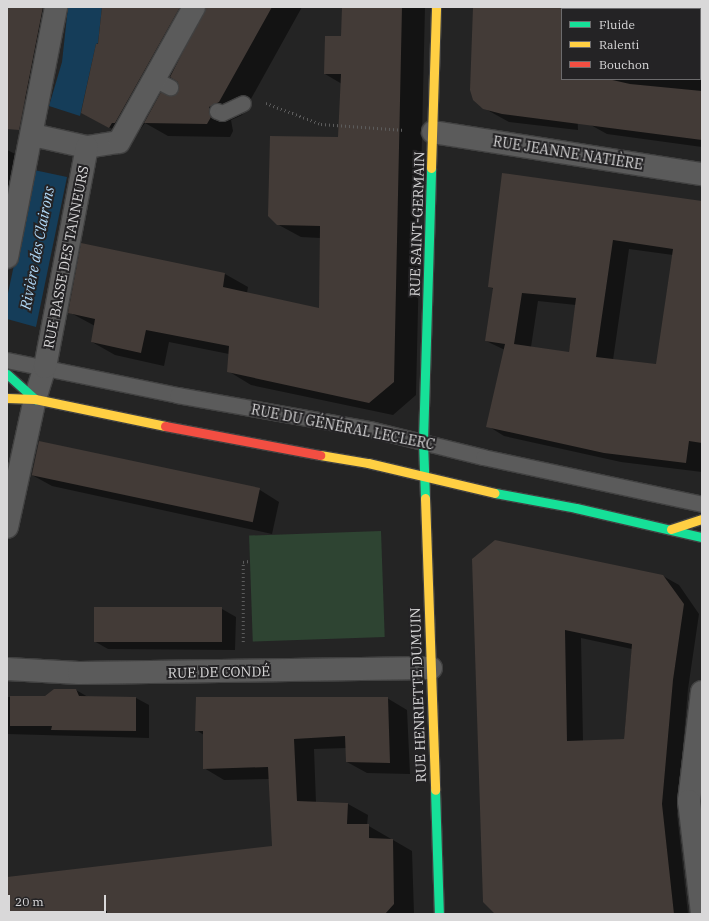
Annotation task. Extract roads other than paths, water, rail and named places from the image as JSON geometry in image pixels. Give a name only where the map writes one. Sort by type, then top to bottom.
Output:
[{"type":"street","points":[[7,257],[33,135],[56,7]]},
{"type":"street","points":[[33,135],[87,147],[119,142],[163,83],[194,7]]},
{"type":"street","name":"RUE SAINT-GERMAIN","points":[[425,476],[423,442],[436,7]]},
{"type":"street","name":"RUE JEANNE NATIÈRE","points":[[433,132],[702,174]]},
{"type":"street","name":"RUE BASSE DES TANNEURS","points":[[7,527],[35,399],[45,368],[87,147]]},
{"type":"street","points":[[7,374],[35,399]]},
{"type":"street","points":[[7,398],[35,399],[82,411],[368,463],[494,493],[576,508],[702,537]]},
{"type":"street","name":"RUE HENRIETTE DUMUIN","points":[[425,476],[439,914]]},
{"type":"street","points":[[671,529],[702,519]]},
{"type":"street","name":"RUE DE CONDÉ","points":[[7,669],[78,673],[244,672],[431,668]]},
{"type":"street","points":[[702,692],[689,801],[702,914]]},
{"type":"lane","points":[[217,111],[222,113],[243,102]]},
{"type":"lane","name":"RUE DU GÉNÉRAL LECLERC","points":[[7,360],[177,395],[370,429],[702,504]]},
{"type":"water","points":[[68,7],[102,7],[98,43],[96,44],[80,116],[49,106],[62,62]]},
{"type":"water","name":"Rivière des Clairons","points":[[34,170],[67,177],[36,327],[7,319],[7,298]]}]
